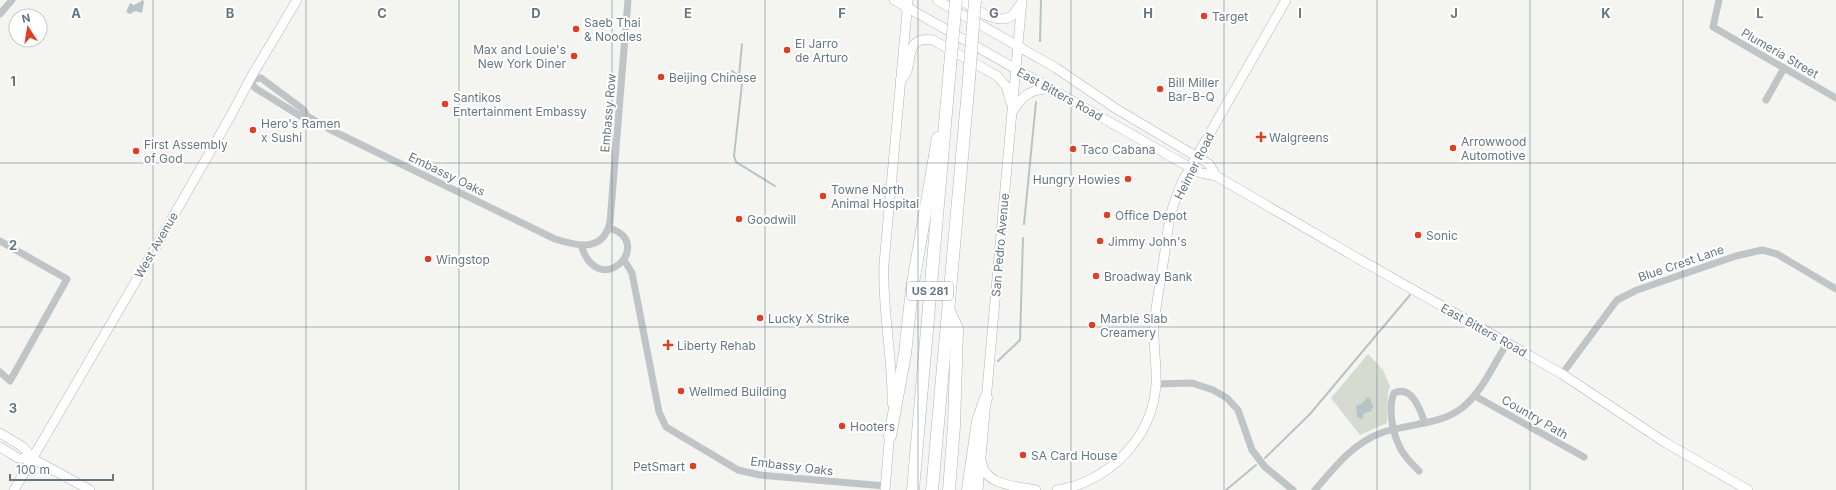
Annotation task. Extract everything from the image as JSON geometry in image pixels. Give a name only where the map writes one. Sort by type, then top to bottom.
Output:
[{"type":"highway","name":"US 281","points":[[913,490],[956,0]]},
{"type":"highway","name":"US 281","points":[[932,490],[975,0]]},
{"type":"highway","points":[[890,436],[905,354],[912,289],[934,155],[948,92]]},
{"type":"highway","points":[[948,310],[957,329],[954,432],[949,490]]},
{"type":"highway","points":[[968,490],[978,421],[986,398]]},
{"type":"main road","name":"West Avenue","points":[[14,490],[162,237],[230,117],[250,78],[296,0]]},
{"type":"main road","name":"East Bitters Road","points":[[894,0],[907,4],[1016,70],[1200,173],[1216,176],[1562,374],[1665,443],[1748,490]]},
{"type":"main road","name":"East Bitters Road","points":[[937,0],[1056,68],[1115,108],[1197,156],[1209,164],[1216,176]]},
{"type":"main road","points":[[961,0],[992,18],[1000,20],[1012,16],[1022,2]]},
{"type":"main road","name":"Heimer Road","points":[[1057,490],[1080,485],[1100,475],[1129,450],[1147,419],[1154,398],[1156,384],[1154,325],[1172,210],[1182,182],[1286,0]]},
{"type":"main road","name":"San Pedro Avenue","points":[[978,490],[1022,2]]},
{"type":"main road","points":[[885,488],[890,436],[892,383],[884,308],[884,264],[907,4]]},
{"type":"main road","points":[[900,82],[907,71],[910,53],[913,46],[924,40],[933,40],[999,77],[1007,88],[1012,112]]},
{"type":"main road","points":[[1012,112],[1026,94],[1035,90],[1049,89]]},
{"type":"main road","points":[[0,433],[23,447],[33,459],[90,490]]},
{"type":"main road","points":[[0,447],[18,458],[33,459]]},
{"type":"main road","points":[[981,460],[983,469],[992,479],[1002,483],[1036,490]]},
{"type":"street","points":[[0,14],[12,0]]},
{"type":"street","name":"Embassy Row","points":[[609,228],[628,0]]},
{"type":"street","name":"Plumeria Street","points":[[1719,0],[1713,27],[1836,98]]},
{"type":"street","points":[[1766,100],[1784,68]]},
{"type":"street","name":"Embassy Oaks","points":[[307,116],[304,110],[261,78],[250,78],[255,88],[302,117],[307,116],[338,133],[555,239],[581,245],[597,242],[605,235],[609,228]]},
{"type":"street","points":[[581,245],[584,255],[589,263],[606,270],[617,267],[624,260],[628,250],[626,239],[621,233],[609,228]]},
{"type":"street","points":[[0,241],[67,279],[10,381],[0,372]]},
{"type":"street","name":"Blue Crest Lane","points":[[1562,374],[1617,300],[1637,290],[1736,256],[1762,250],[1777,254],[1836,289]]},
{"type":"street","name":"Embassy Oaks","points":[[624,260],[632,274],[659,412],[666,427],[738,470],[760,475],[885,488]]},
{"type":"street","points":[[1315,490],[1350,450],[1372,438],[1394,430],[1441,419],[1456,412],[1475,396],[1507,343]]},
{"type":"street","points":[[1156,384],[1192,383],[1213,390],[1227,398],[1238,410],[1252,450],[1265,467],[1293,490]]},
{"type":"street","points":[[1419,472],[1398,445],[1394,430],[1391,398],[1394,393],[1400,390],[1405,391],[1419,405],[1425,423]]},
{"type":"street","name":"Country Path","points":[[1475,396],[1584,457]]},
{"type":"shaded area","points":[[143,0],[142,13],[135,11],[130,14],[126,12],[130,3],[134,5]]},
{"type":"shaded area","points":[[1368,354],[1383,370],[1390,386],[1388,392],[1387,423],[1360,435],[1331,398]]},
{"type":"shaded area","points":[[1368,397],[1370,398],[1373,406],[1371,411],[1363,414],[1363,419],[1357,417],[1356,406],[1361,404]]},
{"type":"waterway","points":[[1040,41],[1041,0]]},
{"type":"waterway","points":[[742,44],[739,76],[742,84],[734,156],[736,162],[775,186]]},
{"type":"waterway","points":[[732,71],[739,76]]},
{"type":"waterway","points":[[1024,224],[1036,102]]},
{"type":"waterway","points":[[998,361],[1020,340],[1023,238]]},
{"type":"waterway","points":[[1265,458],[1310,414],[1410,295]]},
{"type":"waterway","points":[[1226,490],[1256,465]]},
{"type":"place","name":"Target","points":[[1204,16]]},
{"type":"place","name":"Saeb Thai & Noodles","points":[[576,29]]},
{"type":"place","name":"El Jarro de Arturo","points":[[787,50]]},
{"type":"place","name":"Max and Louie's New York Diner","points":[[574,56]]},
{"type":"place","name":"Beijing Chinese","points":[[661,77]]},
{"type":"place","name":"Bill Miller Bar-B-Q","points":[[1160,89]]},
{"type":"place","name":"Santikos Entertainment Embassy","points":[[445,104]]},
{"type":"place","name":"Hero's Ramen x Sushi","points":[[253,130]]},
{"type":"place","name":"Walgreens","points":[[1261,137]]},
{"type":"place","name":"Arrowwood Automotive","points":[[1453,148]]},
{"type":"place","name":"Taco Cabana","points":[[1073,149]]},
{"type":"place","name":"First Assembly of God","points":[[136,151]]},
{"type":"place","name":"Hungry Howies","points":[[1128,179]]},
{"type":"place","name":"Towne North Animal Hospital","points":[[823,196]]},
{"type":"place","name":"Office Depot","points":[[1107,215]]},
{"type":"place","name":"Goodwill","points":[[739,219]]},
{"type":"place","name":"Sonic","points":[[1418,235]]},
{"type":"place","name":"Jimmy John's","points":[[1100,241]]},
{"type":"place","name":"Wingstop","points":[[428,259]]},
{"type":"place","name":"Broadway Bank","points":[[1096,276]]},
{"type":"place","name":"Lucky X Strike","points":[[760,318]]},
{"type":"place","name":"Marble Slab Creamery","points":[[1092,325]]},
{"type":"place","name":"Liberty Rehab","points":[[668,345]]},
{"type":"place","name":"Wellmed Building","points":[[681,391]]},
{"type":"place","name":"Hooters","points":[[842,426]]},
{"type":"place","name":"SA Card House","points":[[1023,455]]},
{"type":"place","name":"PetSmart","points":[[693,466]]}]
